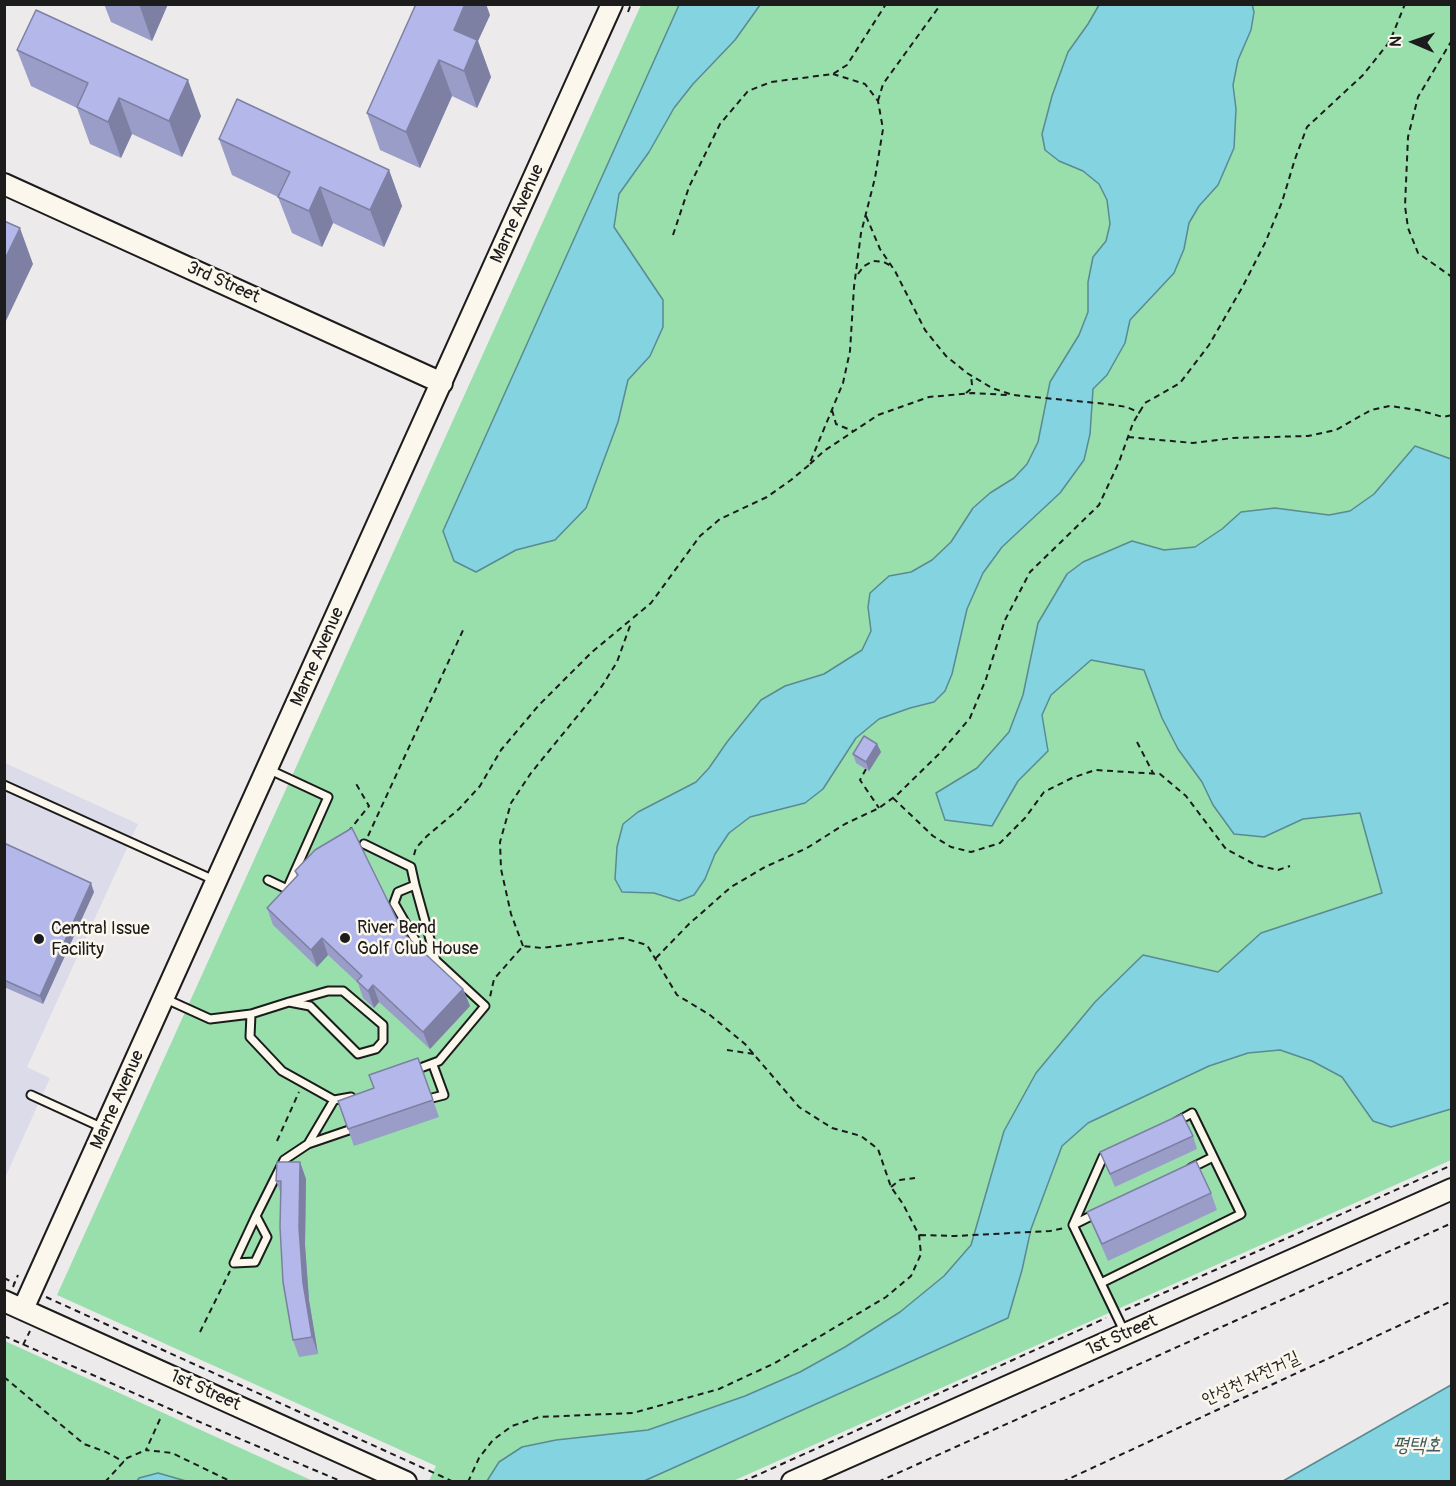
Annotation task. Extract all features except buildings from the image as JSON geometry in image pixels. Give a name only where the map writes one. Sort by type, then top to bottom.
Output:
[{"type":"street","name":"Marne Avenue","points":[[23,1309],[612,4]]},
{"type":"street","name":"3rd Street","points":[[4,184],[442,383]]},
{"type":"street","name":"1st Street","points":[[792,1482],[1452,1189]]},
{"type":"street","name":"1st Street","points":[[4,1301],[406,1482]]},
{"type":"lane","points":[[267,769],[328,796],[290,890],[268,880]]},
{"type":"lane","points":[[4,785],[217,881]]},
{"type":"lane","points":[[364,844],[411,867],[436,961]]},
{"type":"lane","points":[[411,1072],[439,1061],[485,1006],[417,943],[394,903],[398,892],[415,885]]},
{"type":"lane","points":[[164,998],[210,1019],[251,1014],[289,1002],[328,991],[343,991],[383,1025],[383,1041],[376,1049],[358,1054],[310,1006],[289,1002]]},
{"type":"lane","points":[[251,1014],[250,1037],[282,1071],[334,1100],[360,1096]]},
{"type":"lane","points":[[432,1098],[444,1095],[433,1065]]},
{"type":"lane","points":[[32,1095],[105,1129]]},
{"type":"lane","points":[[308,1144],[334,1100]]},
{"type":"lane","points":[[1101,1283],[1241,1214],[1192,1113],[1172,1123]]},
{"type":"lane","points":[[256,1216],[267,1237],[255,1262],[234,1263],[256,1216],[284,1160],[308,1144],[349,1130]]},
{"type":"lane","points":[[1113,1153],[1103,1157],[1073,1225],[1126,1334]]},
{"type":"lane","points":[[1183,1171],[1213,1156]]},
{"type":"lane","points":[[1073,1225],[1103,1211]]},
{"type":"path","points":[[834,74],[848,65],[886,4]]},
{"type":"path","points":[[809,465],[843,383],[850,351],[861,233],[875,178],[883,129],[878,101],[883,84],[941,4]]},
{"type":"path","points":[[656,958],[689,924],[731,887],[765,867],[807,848],[844,824],[879,808],[893,798],[941,753],[970,718],[986,679],[1005,620],[1030,573],[1099,505],[1145,404],[1180,383],[1209,345],[1265,243],[1282,202],[1307,127],[1363,75],[1390,41],[1405,4]]},
{"type":"path","points":[[1452,39],[1418,97],[1408,137],[1405,206],[1408,228],[1418,253],[1452,277]]},
{"type":"path","points":[[673,235],[689,187],[720,124],[748,91],[771,81],[834,74],[865,84],[878,101]]},
{"type":"path","points":[[866,214],[880,249],[925,330],[946,356],[992,388],[1013,395]]},
{"type":"path","points":[[856,276],[864,266],[873,261],[884,262],[892,267]]},
{"type":"path","points":[[966,393],[971,389],[971,375]]},
{"type":"path","points":[[411,867],[416,848],[459,809],[480,786],[501,750],[539,705],[592,652],[614,633],[632,622],[651,603],[700,536],[720,519],[767,497],[853,431],[878,416],[929,397],[966,393],[1095,402],[1127,407],[1140,412]]},
{"type":"path","points":[[1128,437],[1193,443],[1233,438],[1308,436],[1336,430],[1371,410],[1390,406],[1443,417],[1452,415]]},
{"type":"path","points":[[832,409],[836,424],[853,431]]},
{"type":"path","points":[[522,946],[511,914],[501,869],[500,842],[512,804],[538,764],[580,716],[602,686],[617,662],[632,622]]},
{"type":"path","points":[[364,844],[464,628]]},
{"type":"path","points":[[1137,742],[1153,773]]},
{"type":"path","points":[[866,769],[860,780],[879,808]]},
{"type":"path","points":[[893,798],[933,836],[951,847],[971,852],[1000,843],[1025,818],[1044,792],[1072,778],[1095,770],[1160,774],[1186,796],[1226,849],[1256,865],[1278,870],[1290,866]]},
{"type":"path","points":[[347,834],[369,806],[355,782]]},
{"type":"path","points":[[468,1482],[479,1458],[493,1440],[512,1426],[539,1417],[633,1413],[719,1389],[775,1363],[886,1297],[911,1276],[921,1254],[919,1235],[891,1187],[878,1149],[861,1136],[832,1128],[799,1107],[745,1044],[710,1015],[677,995],[647,945],[623,938],[542,948],[522,946]]},
{"type":"path","points":[[485,1006],[494,979],[522,946]]},
{"type":"path","points":[[727,1050],[754,1055]]},
{"type":"path","points":[[277,1141],[303,1083]]},
{"type":"path","points":[[742,1482],[1452,1165]]},
{"type":"path","points":[[891,1187],[900,1180],[915,1178]]},
{"type":"path","points":[[878,1482],[1452,1223]]},
{"type":"path","points":[[919,1235],[955,1236],[1050,1232],[1073,1225]]},
{"type":"path","points":[[200,1332],[234,1263]]},
{"type":"path","points":[[4,1278],[454,1482]]},
{"type":"path","name":"안성천 자전거길","points":[[1062,1482],[1452,1301]]},
{"type":"path","points":[[4,1336],[343,1482]]},
{"type":"path","points":[[4,1377],[84,1444],[124,1462]]},
{"type":"path","points":[[146,1450],[160,1419]]},
{"type":"path","points":[[105,1482],[128,1458],[146,1450],[172,1453],[232,1482]]},
{"type":"shaded area","points":[[5,763],[138,824],[27,1067],[50,1078],[5,1178]]},
{"type":"green space","points":[[641,5],[1451,5],[1451,1160],[733,1481],[429,1481],[436,1466],[57,1295]]},
{"type":"green space","points":[[5,1341],[313,1481],[5,1481]]},
{"type":"water","points":[[1252,4],[1254,12],[1251,30],[1238,60],[1233,85],[1236,109],[1234,148],[1218,185],[1199,206],[1189,223],[1184,249],[1174,273],[1130,320],[1125,343],[1107,375],[1093,389],[1090,434],[1084,460],[1060,493],[1002,547],[983,573],[967,609],[952,674],[945,691],[934,702],[879,719],[856,738],[823,789],[805,803],[750,817],[729,833],[715,854],[705,879],[694,895],[679,901],[654,893],[622,892],[615,879],[617,847],[623,824],[638,812],[696,782],[761,700],[785,686],[824,674],[862,650],[871,631],[868,607],[870,593],[889,576],[911,572],[932,560],[951,542],[973,508],[990,493],[1014,478],[1027,464],[1038,442],[1050,382],[1079,335],[1088,312],[1088,282],[1093,257],[1106,241],[1110,224],[1107,200],[1099,184],[1083,171],[1059,161],[1045,150],[1042,134],[1052,96],[1068,52],[1099,5]]},
{"type":"water","points":[[679,5],[760,5],[735,40],[693,84],[674,108],[649,152],[619,194],[614,227],[663,300],[663,327],[650,356],[628,380],[618,422],[586,508],[555,540],[516,550],[476,572],[454,561],[443,531]]},
{"type":"water","points":[[1415,446],[1451,459],[1451,1109],[1391,1127],[1373,1121],[1342,1077],[1312,1061],[1280,1050],[1248,1053],[1209,1066],[1088,1123],[1062,1146],[1031,1229],[1008,1318],[644,1481],[487,1481],[499,1462],[522,1447],[556,1440],[648,1430],[745,1396],[800,1372],[900,1312],[944,1276],[971,1245],[1004,1131],[1036,1073],[1095,1002],[1143,955],[1218,972],[1261,933],[1382,893],[1360,813],[1303,819],[1264,837],[1234,834],[1213,805],[1202,782],[1178,749],[1162,718],[1144,670],[1091,660],[1051,695],[1042,715],[1048,751],[1018,781],[992,826],[945,820],[936,793],[977,768],[1009,732],[1023,695],[1038,623],[1067,574],[1083,562],[1132,541],[1164,550],[1195,547],[1222,529],[1241,512],[1275,508],[1329,515],[1350,511],[1374,494]]},
{"type":"water","name":"평택호","points":[[1451,1385],[1451,1481],[1283,1481]]},
{"type":"water","points":[[158,1473],[186,1481],[137,1481],[139,1478]]},
{"type":"place","name":"River Bend Golf Club House","points":[[345,938]]},
{"type":"place","name":"Central Issue Facility","points":[[39,939]]}]
